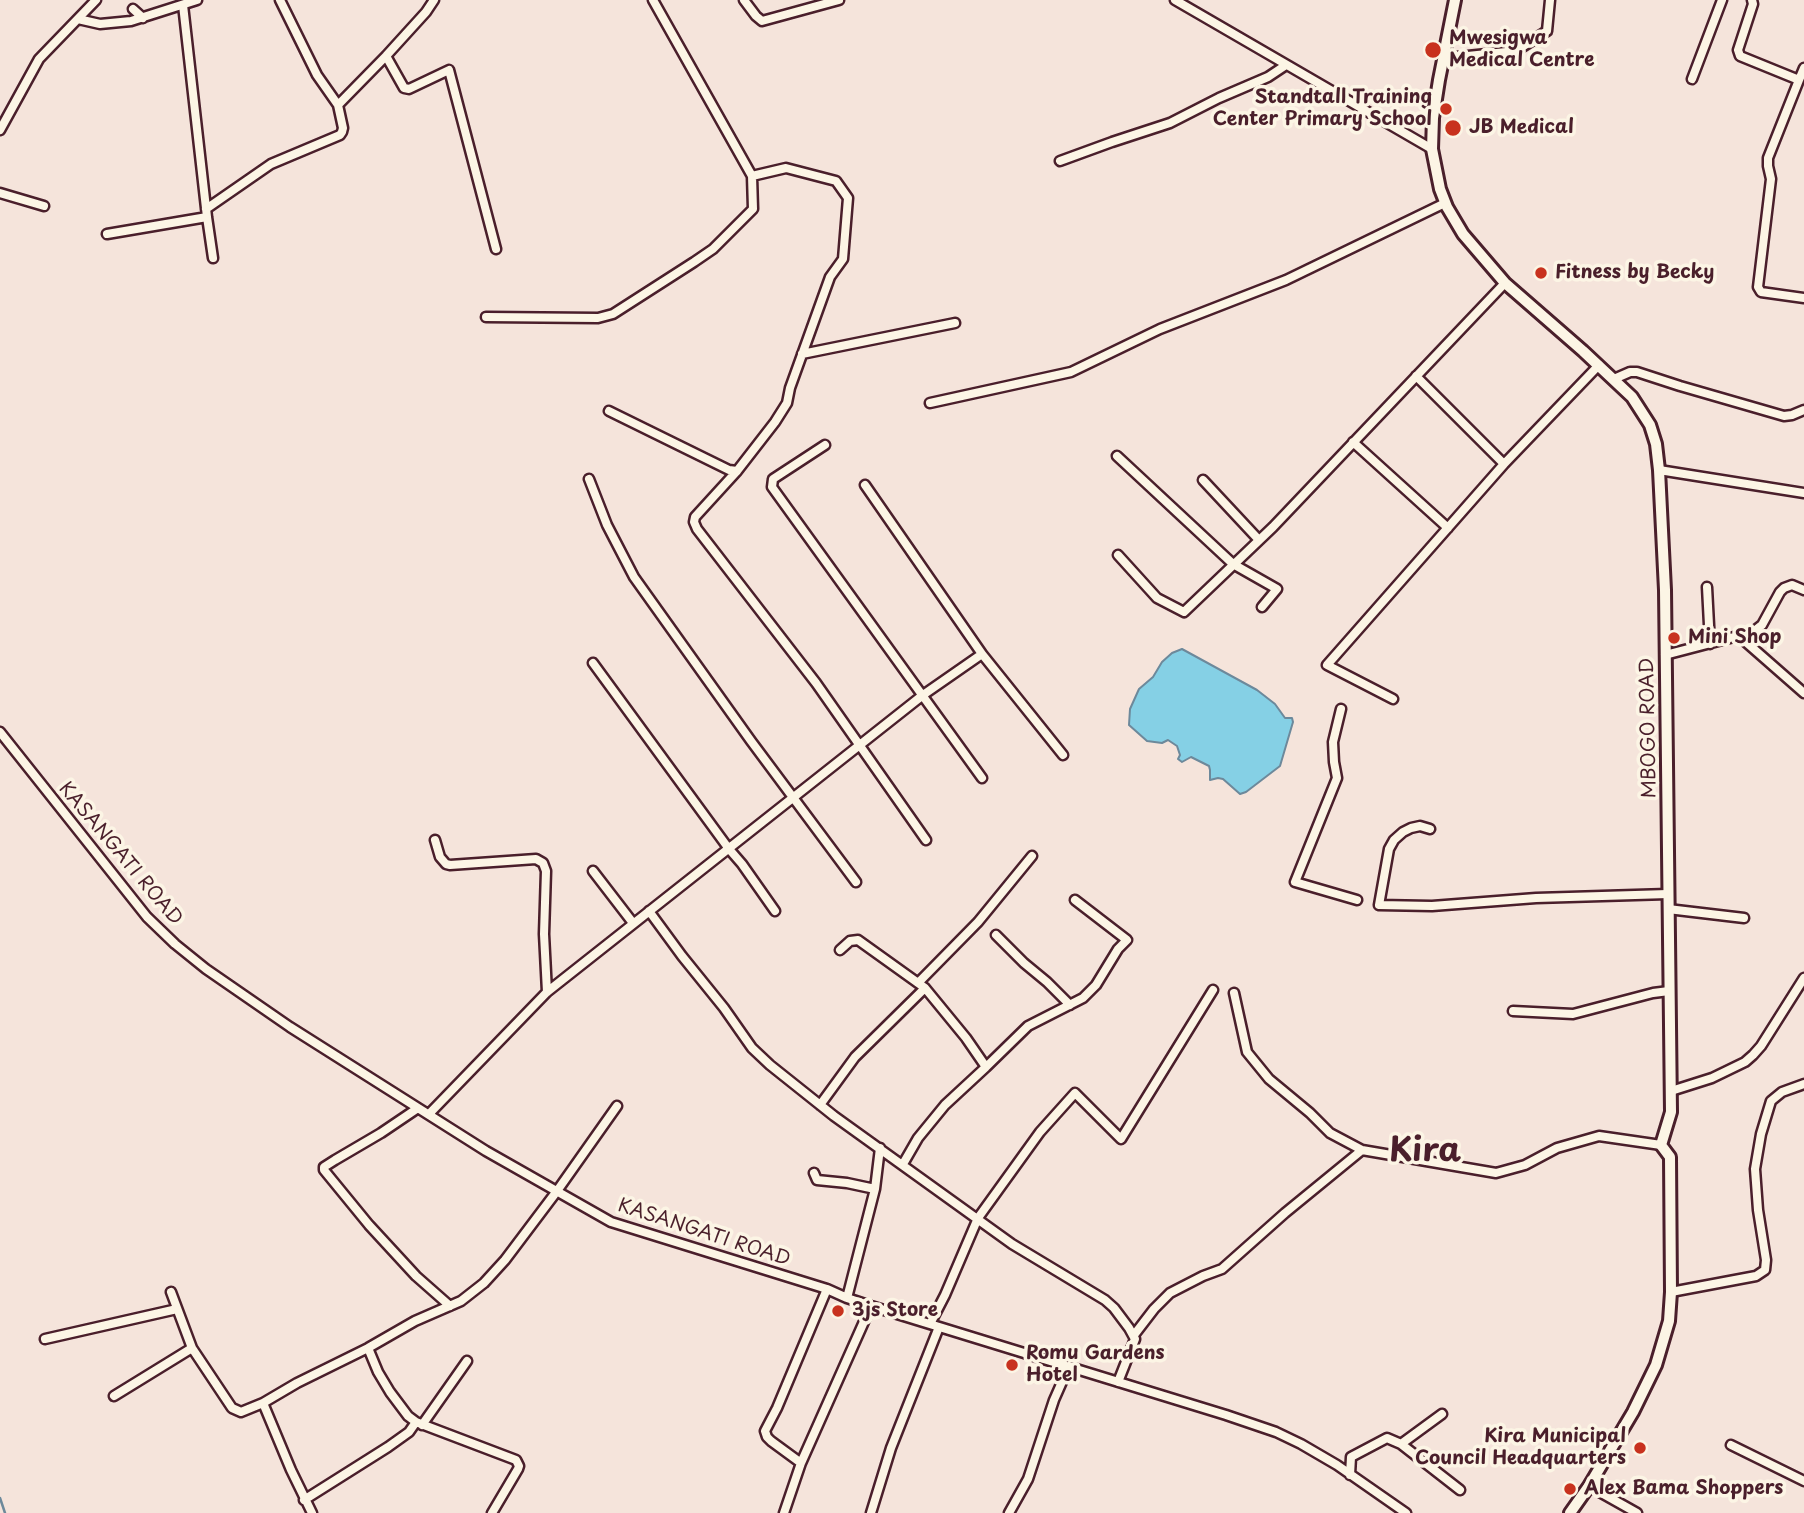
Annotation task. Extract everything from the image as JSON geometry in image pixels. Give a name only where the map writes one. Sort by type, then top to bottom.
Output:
[{"type":"main road","name":"MBOGO ROAD","points":[[1455,0],[1433,118],[1432,149],[1445,203],[1454,222],[1505,283],[1632,397],[1650,425],[1656,444],[1665,590],[1671,1091],[1671,1112],[1661,1145]]},
{"type":"main road","points":[[1570,1513],[1633,1412],[1656,1365],[1669,1321],[1670,1157],[1661,1145]]},
{"type":"street","points":[[0,131],[38,60],[96,0]]},
{"type":"street","points":[[78,19],[100,24],[131,21],[197,0]]},
{"type":"street","points":[[107,234],[206,213],[271,164],[340,135],[343,128],[338,105],[317,75],[280,0]]},
{"type":"street","points":[[338,105],[386,56],[434,0]]},
{"type":"street","points":[[486,317],[598,318],[613,314],[713,249],[753,209],[752,176],[653,0]]},
{"type":"street","points":[[744,0],[762,20],[839,0]]},
{"type":"street","points":[[1175,0],[1432,149]]},
{"type":"street","points":[[1444,54],[1458,57],[1516,51],[1547,31],[1549,0]]},
{"type":"street","points":[[1692,79],[1722,0]]},
{"type":"street","points":[[1752,0],[1738,50],[1739,55],[1799,80]]},
{"type":"street","points":[[183,5],[213,258]]},
{"type":"street","points":[[133,9],[143,18]]},
{"type":"street","points":[[386,56],[404,88],[409,89],[449,70],[496,249]]},
{"type":"street","points":[[1060,161],[1170,123],[1268,77],[1286,65]]},
{"type":"street","points":[[1804,68],[1768,158],[1771,179],[1759,287],[1761,292],[1804,298]]},
{"type":"street","points":[[752,176],[786,168],[836,181],[848,198],[843,259],[830,277],[787,402],[737,471],[695,517],[694,524],[816,683],[926,840]]},
{"type":"street","points":[[0,193],[44,206]]},
{"type":"street","points":[[930,403],[1070,372],[1160,329],[1286,280],[1445,203]]},
{"type":"street","points":[[1118,555],[1157,598],[1184,612],[1259,540],[1505,283]]},
{"type":"street","points":[[802,354],[955,323]]},
{"type":"street","points":[[1393,699],[1327,665],[1504,464],[1599,366]]},
{"type":"street","points":[[1614,379],[1637,372],[1784,416],[1804,410]]},
{"type":"street","points":[[1416,376],[1504,464]]},
{"type":"street","points":[[609,411],[729,470],[737,471]]},
{"type":"street","points":[[1353,442],[1448,528]]},
{"type":"street","points":[[825,445],[773,479],[772,487],[982,778]]},
{"type":"street","points":[[1116,456],[1233,564],[1277,589],[1262,607]]},
{"type":"street","points":[[1659,470],[1804,493]]},
{"type":"street","points":[[589,479],[616,544],[634,578],[856,882]]},
{"type":"street","points":[[1203,480],[1259,540]]},
{"type":"street","points":[[865,485],[982,654],[1062,755]]},
{"type":"street","points":[[1665,655],[1758,630],[1784,587],[1792,585],[1804,590]]},
{"type":"street","points":[[1707,587],[1710,644]]},
{"type":"street","points":[[1739,636],[1804,693]]},
{"type":"street","points":[[429,1114],[547,992],[923,695],[982,654]]},
{"type":"street","points":[[593,663],[775,911]]},
{"type":"street","points":[[1341,709],[1334,742],[1337,778],[1295,881],[1357,900]]},
{"type":"street","name":"KASANGATI ROAD","points":[[0,732],[147,917],[206,969],[290,1027],[486,1152],[611,1222],[1276,1432],[1310,1449],[1406,1513]]},
{"type":"street","points":[[1430,830],[1420,826],[1411,828],[1394,840],[1389,849],[1380,905],[1432,906],[1595,895],[1668,894]]},
{"type":"street","points":[[435,841],[440,857],[450,865],[536,859],[542,863],[546,871],[544,934],[547,992]]},
{"type":"street","points":[[820,1105],[855,1058],[978,922],[1032,856]]},
{"type":"street","points":[[593,871],[634,923]]},
{"type":"street","points":[[903,1164],[918,1138],[945,1105],[1028,1026],[1083,998],[1096,985],[1118,949],[1127,940],[1075,900]]},
{"type":"street","points":[[1668,909],[1744,918]]},
{"type":"street","points":[[649,911],[724,1008],[751,1048],[820,1105],[880,1149],[1013,1244],[1114,1308],[1134,1335],[1135,1342],[1118,1382]]},
{"type":"street","points":[[996,935],[1070,1004]]},
{"type":"street","points":[[840,950],[850,941],[858,940],[921,985],[966,1038],[986,1067]]},
{"type":"street","points":[[1671,1091],[1712,1078],[1738,1066],[1753,1055],[1804,978]]},
{"type":"street","points":[[871,1513],[945,1295],[978,1218],[1040,1132],[1075,1093],[1121,1139],[1213,990]]},
{"type":"street","points":[[1513,1011],[1573,1014],[1669,991]]},
{"type":"street","points":[[1234,993],[1247,1052],[1269,1079],[1330,1133],[1362,1150],[1496,1173],[1525,1165],[1556,1148],[1599,1136],[1661,1145]]},
{"type":"street","points":[[1671,1292],[1756,1276],[1765,1270],[1755,1169],[1760,1134],[1771,1101],[1782,1092],[1804,1084]]},
{"type":"street","points":[[171,1292],[192,1348],[232,1408],[241,1412],[263,1403],[297,1383],[368,1349],[415,1321],[461,1301],[484,1283],[505,1261],[617,1106]]},
{"type":"street","points":[[418,1108],[324,1167],[324,1170],[406,1265],[450,1306]]},
{"type":"street","points":[[847,1298],[875,1189],[880,1149]]},
{"type":"street","points":[[1134,1335],[1154,1308],[1170,1293],[1222,1269],[1362,1150]]},
{"type":"street","points":[[814,1173],[817,1180],[875,1189]]},
{"type":"street","points":[[802,1463],[771,1441],[765,1431],[827,1289]]},
{"type":"street","points":[[785,1513],[802,1463],[871,1306]]},
{"type":"street","points":[[46,1339],[177,1309]]},
{"type":"street","points":[[114,1396],[192,1348]]},
{"type":"street","points":[[368,1349],[377,1372],[408,1416],[419,1423],[516,1460],[518,1469],[492,1513]]},
{"type":"street","points":[[304,1500],[409,1432],[467,1361]]},
{"type":"street","points":[[1009,1513],[1028,1479],[1054,1400],[1069,1366]]},
{"type":"street","points":[[263,1403],[312,1513]]},
{"type":"street","points":[[1401,1444],[1442,1414]]},
{"type":"street","points":[[1350,1475],[1351,1457],[1387,1438],[1401,1444],[1460,1490]]},
{"type":"street","points":[[1731,1445],[1804,1481]]},
{"type":"street","points":[[1588,1486],[1637,1513]]},
{"type":"water","points":[[1182,649],[1257,690],[1275,704],[1285,718],[1292,718],[1280,766],[1246,792],[1240,794],[1223,779],[1210,780],[1209,766],[1191,757],[1182,762],[1178,759],[1180,755],[1177,746],[1168,740],[1162,743],[1147,741],[1129,725],[1130,709],[1139,689],[1153,677],[1162,662]]},
{"type":"waterway","points":[[0,1498],[5,1513]]},
{"type":"place","name":"Mwesigwa Medical Centre","points":[[1433,50]]},
{"type":"place","name":"Standtall Training Center Primary School","points":[[1446,109]]},
{"type":"place","name":"JB Medical","points":[[1453,128]]},
{"type":"place","name":"Fitness by Becky","points":[[1541,273]]},
{"type":"place","name":"Mini Shop","points":[[1674,638]]},
{"type":"place","name":"3js Store","points":[[838,1311]]},
{"type":"place","name":"Romu Gardens Hotel","points":[[1012,1365]]},
{"type":"place","name":"Kira Municipal Council Headquarters","points":[[1640,1448]]},
{"type":"place","name":"Alex Bama Shoppers","points":[[1570,1489]]},
{"type":"district","name":"Kira","points":[[1425,1152]]}]
